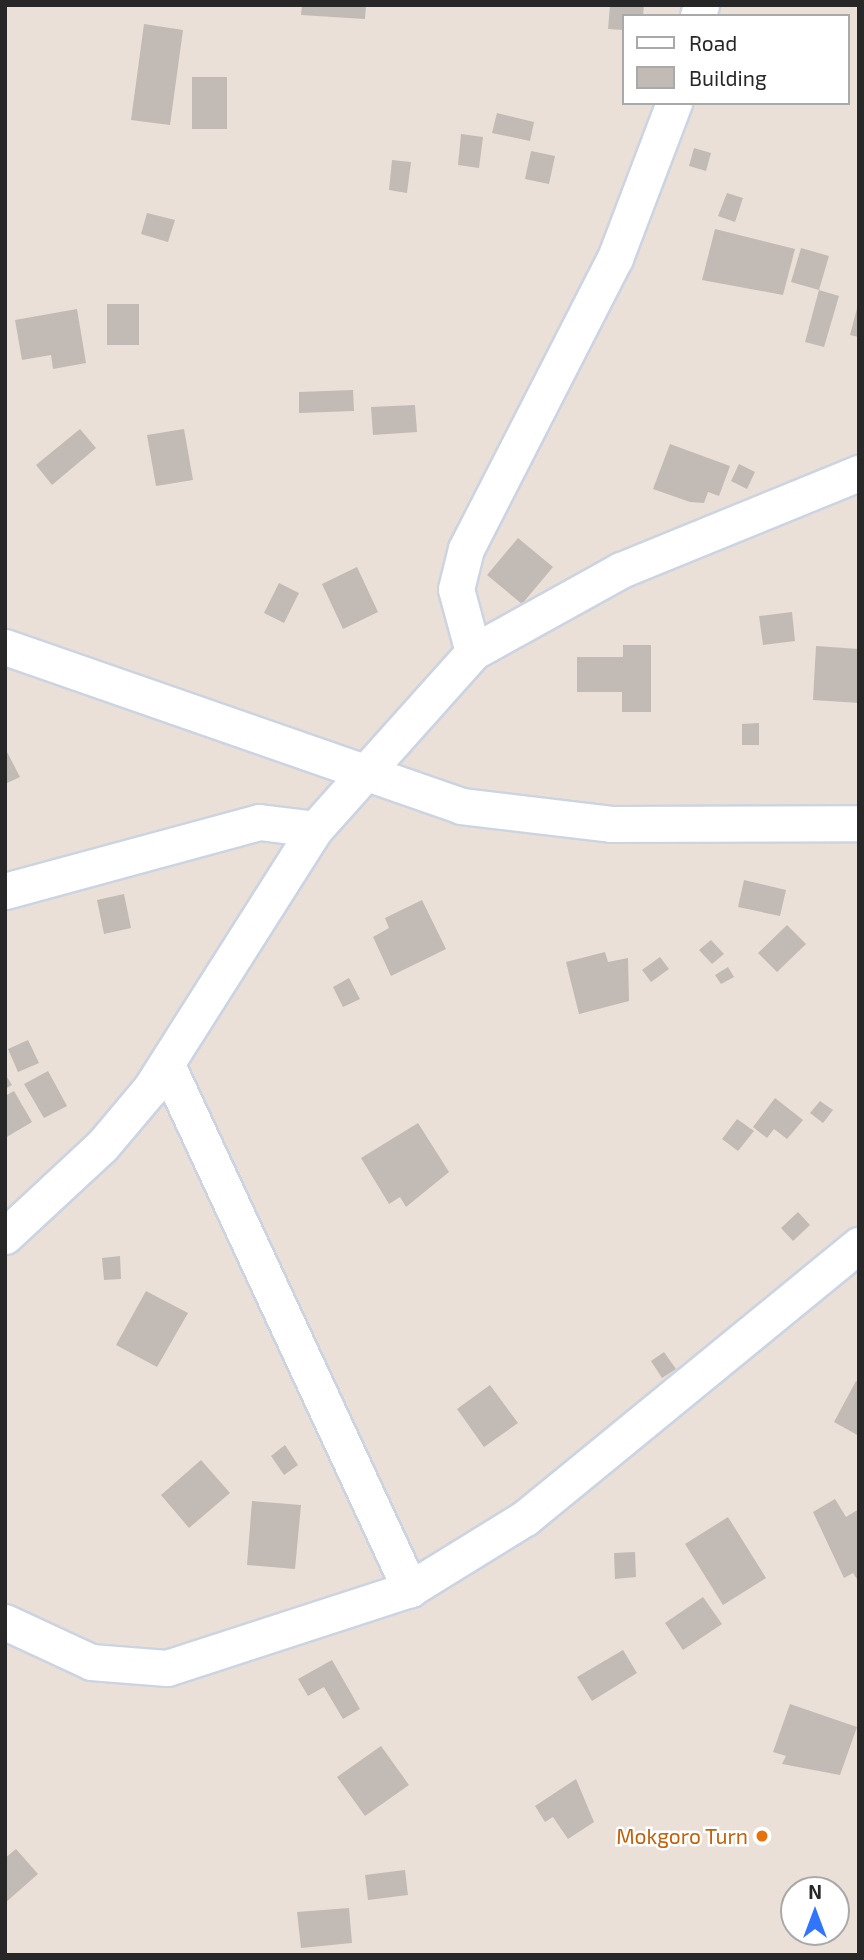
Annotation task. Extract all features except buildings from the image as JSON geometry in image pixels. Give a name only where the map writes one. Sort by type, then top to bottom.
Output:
[{"type":"street","points":[[473,652],[456,589],[466,549],[615,258],[673,105]]},
{"type":"street","points":[[5,1236],[102,1146],[167,1065],[315,830],[362,771],[473,652],[621,570],[859,473]]},
{"type":"street","points":[[5,647],[461,806],[536,818],[675,826],[859,823]]},
{"type":"street","points":[[5,891],[259,822],[315,830]]},
{"type":"street","points":[[167,1065],[410,1589]]},
{"type":"street","points":[[5,1622],[91,1662],[167,1668],[410,1589],[525,1518],[859,1245]]},
{"type":"place","name":"Mokgoro Turn","points":[[762,1836]]}]
